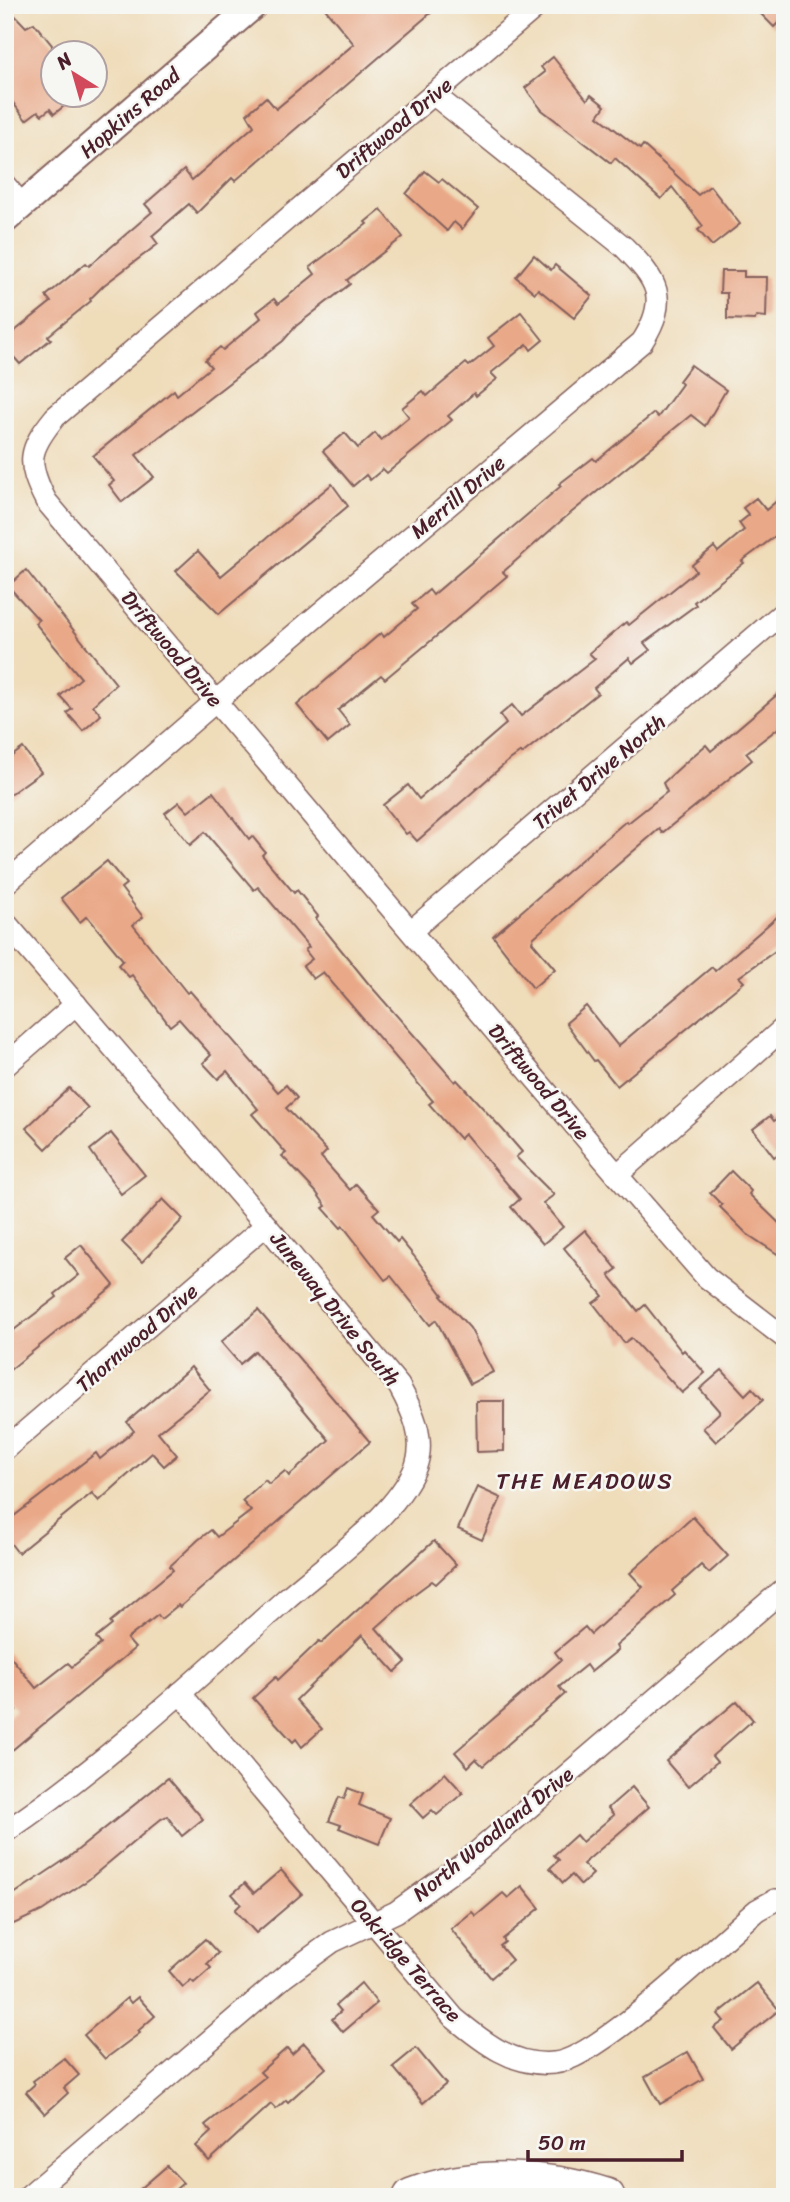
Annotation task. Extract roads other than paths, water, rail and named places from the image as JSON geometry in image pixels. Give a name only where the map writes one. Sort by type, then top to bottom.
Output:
[{"type":"highway","points":[[412,2197],[474,2182],[525,2180],[582,2189],[606,2197]]},
{"type":"street","name":"Hopkins Road","points":[[14,213],[254,5]]},
{"type":"street","name":"Driftwood Drive","points":[[537,5],[55,417],[36,440],[31,452],[36,481],[46,501],[706,1277],[785,1338]]},
{"type":"street","name":"Merrill Drive","points":[[5,884],[216,701],[642,342],[656,321],[659,298],[650,274],[624,247],[433,94]]},
{"type":"street","points":[[5,185],[14,213]]},
{"type":"street","name":"Trivet Drive North","points":[[411,931],[785,611]]},
{"type":"street","name":"Juneway Drive South","points":[[5,922],[266,1225],[399,1385],[415,1416],[419,1441],[416,1465],[393,1502],[364,1531],[180,1693],[47,1803],[5,1832]]},
{"type":"street","points":[[5,1066],[76,1004]]},
{"type":"street","points":[[617,1175],[785,1027]]},
{"type":"street","name":"Thornwood Drive","points":[[5,1449],[266,1225]]},
{"type":"street","name":"North Woodland Drive","points":[[27,2197],[284,1977],[332,1942],[396,1912],[463,1864],[785,1588]]},
{"type":"street","name":"Oakridge Terrace","points":[[180,1693],[454,2018],[489,2046],[516,2059],[553,2064],[579,2057],[620,2027],[757,1910],[775,1900],[785,1901]]},
{"type":"district","name":"THE MEADOWS","points":[[585,1481]]}]
